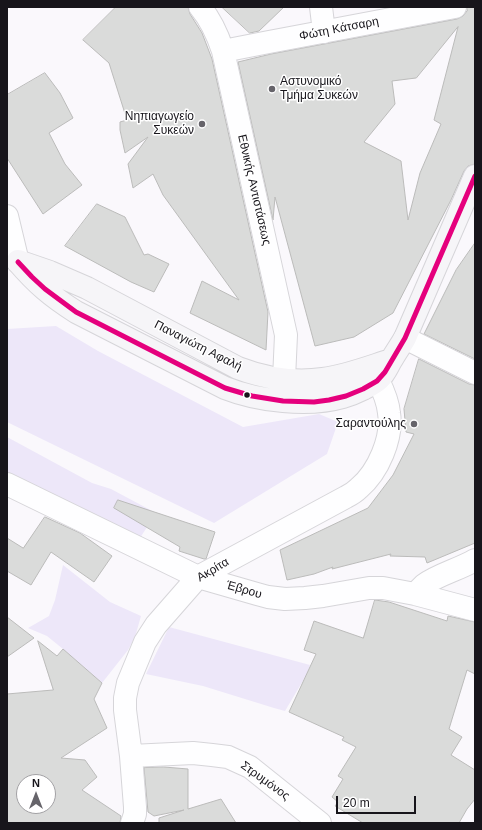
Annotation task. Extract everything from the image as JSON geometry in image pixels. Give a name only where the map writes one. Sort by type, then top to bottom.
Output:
[{"type":"street","name":"Εθνικής Αντιστάσεως","points":[[200,7],[214,28],[224,51],[286,335],[284,379]]},
{"type":"street","points":[[321,7],[324,32]]},
{"type":"street","name":"Φώτη Κάτσαρη","points":[[224,51],[455,7]]},
{"type":"street","points":[[391,360],[405,338],[475,176]]},
{"type":"street","points":[[7,216],[13,259]]},
{"type":"street","name":"Παναγιώτη Αφαλή","points":[[13,259],[50,272],[87,288],[238,368],[260,376],[300,380],[322,379],[346,374],[391,360]]},
{"type":"street","name":"Παναγιώτη Αφαλή","points":[[13,259],[41,287],[76,312],[215,384],[235,392],[254,397],[304,402],[323,401],[344,397],[366,388],[378,380],[388,368],[391,360]]},
{"type":"street","points":[[405,338],[475,373]]},
{"type":"street","name":"Ακρίτα","points":[[132,823],[135,814],[135,807],[125,698],[128,683],[145,642],[156,625],[198,577],[346,498],[364,483],[376,467],[383,452],[390,429],[390,415],[378,380]]},
{"type":"street","name":"Έβρου","points":[[7,484],[198,577],[268,597],[286,599],[305,598],[369,588],[388,589],[415,594],[475,610]]},
{"type":"street","points":[[415,594],[424,585],[431,581],[475,560]]},
{"type":"street","name":"Στρυμόνος","points":[[131,756],[193,753],[228,757],[250,767],[320,823]]},
{"type":"shaded area","points":[[56,326],[98,351],[243,427],[319,414],[338,422],[327,454],[214,523],[7,422],[7,329]]},
{"type":"shaded area","points":[[7,437],[92,483],[111,489],[156,513],[140,538],[7,472]]},
{"type":"shaded area","points":[[63,565],[110,602],[141,616],[135,637],[128,650],[102,683],[47,636],[28,628],[49,616],[55,600]]},
{"type":"shaded area","points":[[169,627],[310,665],[307,674],[285,711],[203,686],[146,674]]},
{"type":"building","points":[[116,7],[188,7],[190,14],[202,33],[212,59],[268,312],[266,350],[190,313],[202,281],[239,300],[163,195],[153,174],[133,188],[128,164],[148,137],[125,153],[120,130],[120,122],[127,120],[109,63],[83,40]]},
{"type":"building","points":[[222,7],[284,7],[259,31],[250,33]]},
{"type":"building","points":[[467,7],[475,7],[475,164],[468,166],[464,171],[451,200],[393,313],[354,337],[315,346],[275,197],[273,220],[238,62],[271,54],[457,19],[463,16],[467,11]],"holes":[[[458,27],[434,120],[441,124],[420,173],[408,220],[401,161],[364,142],[395,104],[392,81],[416,78]]]},
{"type":"building","points":[[45,73],[60,93],[73,118],[49,133],[65,164],[82,185],[43,214],[7,158],[7,95]]},
{"type":"building","points":[[97,204],[125,217],[144,255],[148,254],[169,264],[154,292],[131,282],[65,246]]},
{"type":"building","points":[[475,243],[475,359],[424,334],[456,270]]},
{"type":"building","points":[[419,359],[469,384],[475,385],[475,543],[427,563],[425,557],[390,556],[391,554],[332,569],[333,567],[314,574],[287,580],[280,550],[368,508],[393,475],[414,434],[406,432],[404,409]]},
{"type":"building","points":[[118,500],[215,532],[206,559],[179,551],[180,547],[114,508]]},
{"type":"building","points":[[45,517],[80,533],[112,556],[94,582],[51,552],[31,585],[7,571],[7,538],[23,548]]},
{"type":"building","points":[[375,600],[389,602],[447,621],[448,616],[475,622],[475,674],[467,670],[449,729],[462,737],[451,755],[475,770],[475,799],[459,823],[363,823],[335,806],[338,802],[332,797],[343,779],[338,776],[356,747],[342,740],[344,737],[289,712],[316,654],[304,650],[314,621],[363,638]]},
{"type":"building","points":[[7,617],[34,638],[7,657]]},
{"type":"building","points":[[38,641],[57,656],[63,649],[102,683],[94,699],[107,728],[61,758],[85,760],[97,777],[82,790],[121,816],[120,823],[7,823],[7,694],[53,690]]},
{"type":"building","points":[[164,767],[188,769],[188,809],[221,799],[236,823],[159,823],[159,818],[184,810],[154,816],[148,812],[144,768]]},
{"type":"transit line","points":[[18,262],[45,289],[76,312],[225,388],[252,396],[283,401],[314,402],[329,400],[346,396],[363,389],[377,381],[385,372],[405,338],[475,176]]},
{"type":"place","name":"Αστυνομικό Τμήμα Συκεών","points":[[272,89]]},
{"type":"place","name":"Νηπιαγωγείο Συκεών","points":[[202,124]]},
{"type":"place","name":"Σαραντούλης","points":[[414,424]]}]
